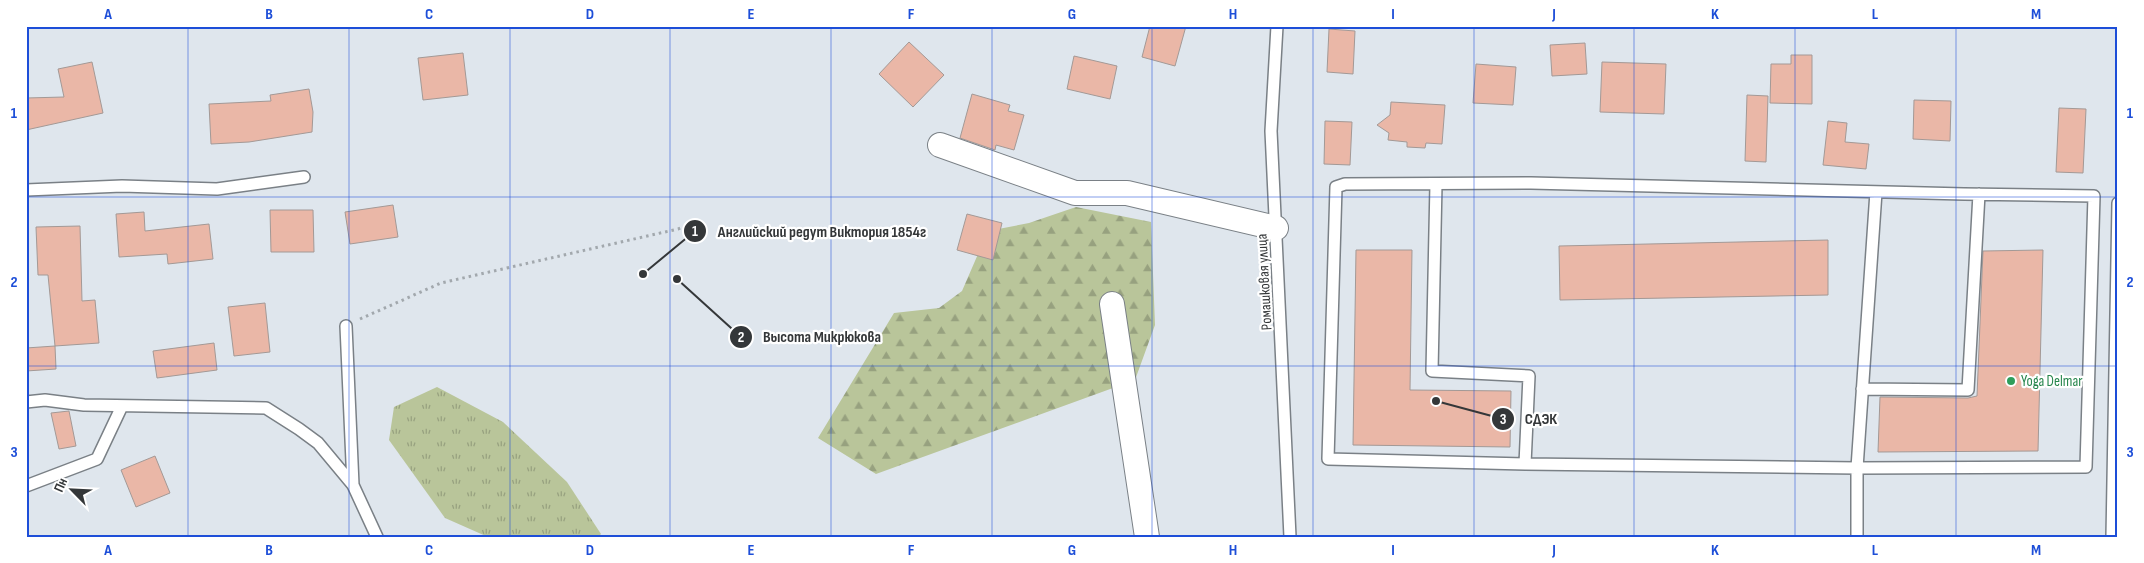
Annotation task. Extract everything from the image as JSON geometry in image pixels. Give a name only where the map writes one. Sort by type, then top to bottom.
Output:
[{"type":"street","points":[[940,145],[1075,193],[1127,193],[1276,228]]},
{"type":"street","points":[[1112,304],[1147,537]]},
{"type":"lane","name":"Ромашковая улица","points":[[1277,26],[1271,130],[1290,537]]},
{"type":"lane","points":[[26,190],[122,186],[217,189],[304,177]]},
{"type":"lane","points":[[1531,183],[2094,196],[2086,467],[1857,468],[1524,464],[1328,459],[1336,187],[1344,184],[1436,184],[1531,183]]},
{"type":"lane","points":[[1436,184],[1432,371],[1529,376],[1524,464]]},
{"type":"lane","points":[[1857,537],[1857,468],[1876,192]]},
{"type":"lane","points":[[1862,389],[1968,390],[1979,194]]},
{"type":"lane","points":[[2112,537],[2118,203]]},
{"type":"lane","points":[[346,326],[353,485]]},
{"type":"lane","points":[[26,402],[45,400],[84,405],[266,408],[318,443],[353,485],[377,537]]},
{"type":"lane","points":[[26,486],[96,459],[122,406]]},
{"type":"path","points":[[346,326],[441,283],[678,229],[697,222]]},
{"type":"green space","points":[[1076,207],[1151,222],[1155,325],[1135,380],[876,474],[818,438],[894,313],[939,308],[962,291],[988,231],[1029,223]]},
{"type":"green space","points":[[437,387],[503,422],[567,482],[601,534],[598,537],[488,537],[445,518],[389,440],[394,407]]},
{"type":"building","points":[[1150,26],[1186,26],[1175,66],[1142,57]]},
{"type":"building","points":[[1329,29],[1355,31],[1353,74],[1327,72]]},
{"type":"building","points":[[909,42],[944,75],[913,107],[879,74]]},
{"type":"building","points":[[1585,43],[1587,74],[1552,76],[1550,45]]},
{"type":"building","points":[[463,53],[468,95],[423,100],[418,58]]},
{"type":"building","points":[[1791,55],[1812,55],[1812,104],[1770,103],[1771,64],[1791,64]]},
{"type":"building","points":[[1074,56],[1117,66],[1110,99],[1067,89]]},
{"type":"building","points":[[92,62],[103,113],[26,130],[26,98],[64,97],[58,69]]},
{"type":"building","points":[[1602,62],[1666,64],[1664,114],[1600,112]]},
{"type":"building","points":[[1476,64],[1516,67],[1513,105],[1473,103]]},
{"type":"building","points":[[309,89],[313,112],[312,132],[249,142],[211,144],[209,104],[271,101],[270,95]]},
{"type":"building","points":[[972,94],[1010,105],[1008,111],[1024,115],[1014,150],[996,145],[995,150],[960,138]]},
{"type":"building","points":[[1747,95],[1768,96],[1766,162],[1745,161]]},
{"type":"building","points":[[1914,100],[1951,101],[1950,141],[1913,139]]},
{"type":"building","points":[[1391,102],[1445,105],[1442,144],[1426,143],[1425,148],[1407,147],[1407,142],[1388,140],[1389,133],[1377,125],[1390,115]]},
{"type":"building","points":[[2059,108],[2086,109],[2083,173],[2056,172]]},
{"type":"building","points":[[1325,121],[1352,122],[1350,165],[1324,164]]},
{"type":"building","points":[[1828,121],[1847,123],[1845,142],[1869,144],[1866,169],[1823,165]]},
{"type":"building","points":[[393,205],[398,237],[350,244],[345,212]]},
{"type":"building","points":[[270,210],[313,210],[314,252],[271,252]]},
{"type":"building","points":[[144,212],[145,231],[209,224],[213,259],[168,264],[167,254],[119,257],[116,214]]},
{"type":"building","points":[[967,214],[1002,223],[993,260],[957,250]]},
{"type":"building","points":[[80,226],[82,301],[95,300],[99,343],[55,346],[48,275],[38,275],[36,227]]},
{"type":"building","points":[[1828,240],[1828,295],[1560,300],[1559,246]]},
{"type":"building","points":[[1356,250],[1412,250],[1410,390],[1511,391],[1510,447],[1353,445]]},
{"type":"building","points":[[2043,250],[2038,451],[1878,452],[1880,397],[1968,398],[1977,396],[1983,251]]},
{"type":"building","points":[[265,303],[270,352],[234,356],[228,307]]},
{"type":"building","points":[[214,343],[217,370],[157,378],[153,351]]},
{"type":"building","points":[[55,346],[56,369],[26,371],[26,348]]},
{"type":"building","points":[[69,411],[76,446],[59,449],[51,413]]},
{"type":"building","points":[[155,456],[170,493],[136,507],[121,470]]},
{"type":"place","name":"Английский редут Виктория 1854г","points":[[643,274]]},
{"type":"place","name":"Высота Микрюкова","points":[[677,279]]},
{"type":"place","name":"Yoga Delmar","points":[[2011,381]]},
{"type":"place","name":"СДЭК","points":[[1436,401]]}]
